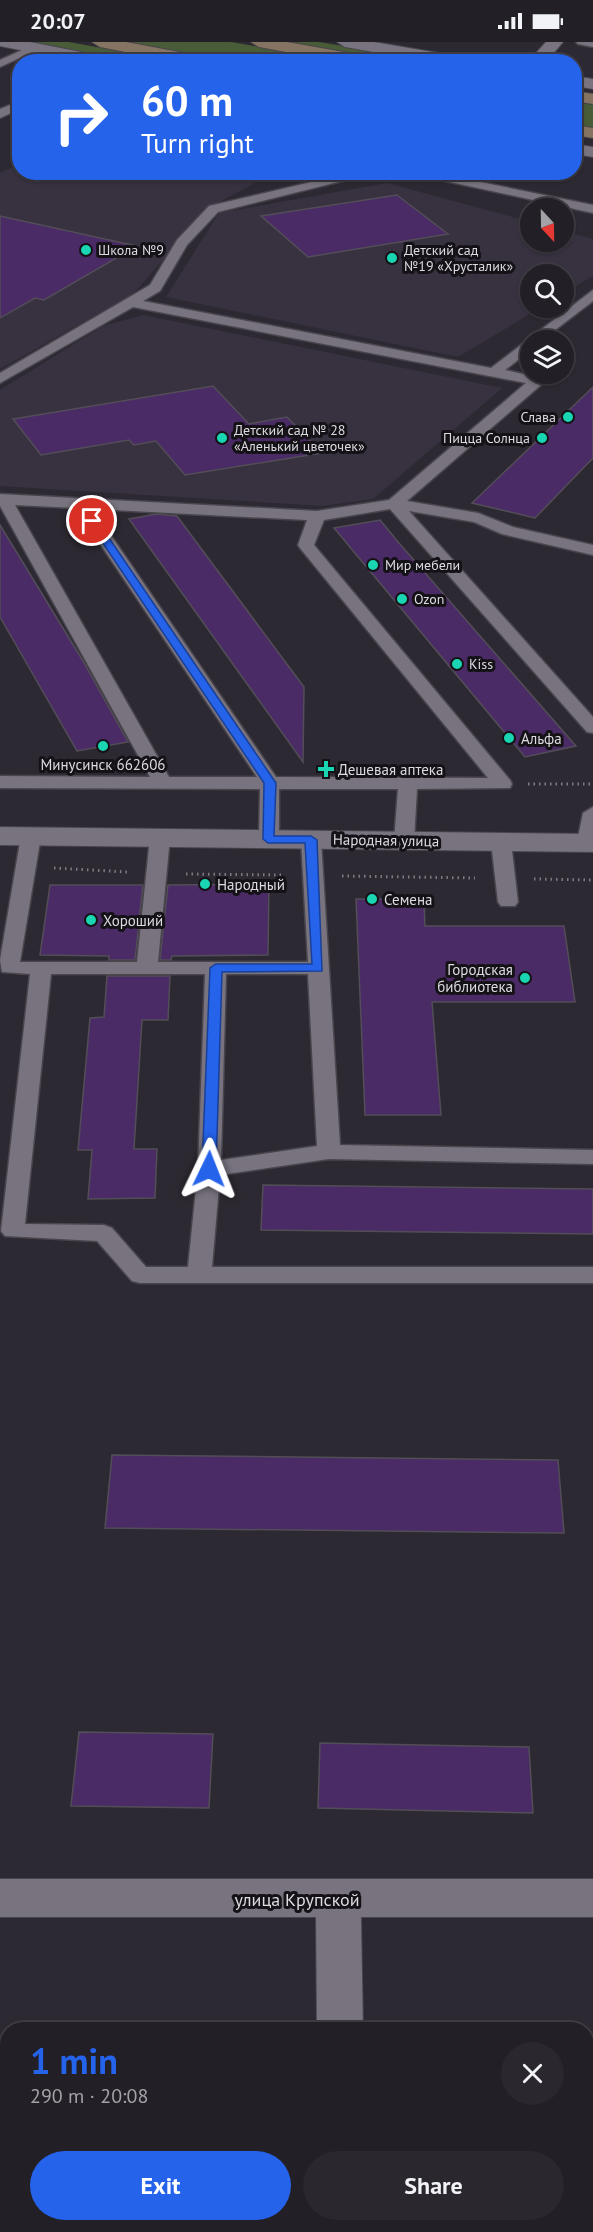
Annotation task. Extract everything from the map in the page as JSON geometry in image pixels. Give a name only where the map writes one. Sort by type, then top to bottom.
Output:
[{"type":"main road","points":[[100,42],[164,54]]},
{"type":"main road","points":[[259,42],[327,54]]},
{"type":"street","points":[[5,42],[67,54]]},
{"type":"street","points":[[345,42],[415,54]]},
{"type":"street","points":[[544,54],[555,42]]},
{"type":"street","name":"Народная улица","points":[[0,836],[590,843]]},
{"type":"street","name":"улица Крупской","points":[[0,1898],[593,1898]]},
{"type":"street","points":[[338,1899],[340,2022]]},
{"type":"lane","points":[[582,42],[593,44]]},
{"type":"lane","points":[[22,54],[35,48]]},
{"type":"lane","points":[[0,379],[134,303],[155,288],[182,243],[214,209],[338,180]]},
{"type":"lane","points":[[451,180],[593,208]]},
{"type":"lane","points":[[548,330],[593,294]]},
{"type":"lane","points":[[134,303],[537,381],[394,504]]},
{"type":"lane","points":[[493,373],[520,352]]},
{"type":"lane","points":[[2,499],[317,516],[394,504],[478,518],[508,531],[593,550]]},
{"type":"lane","points":[[2,499],[163,783]]},
{"type":"lane","points":[[80,502],[270,783],[268,839]]},
{"type":"lane","points":[[394,504],[593,728]]},
{"type":"lane","points":[[317,516],[306,545],[503,784]]},
{"type":"lane","points":[[0,782],[503,784]]},
{"type":"lane","points":[[404,841],[408,784]]},
{"type":"lane","points":[[590,843],[593,813]]},
{"type":"lane","points":[[31,836],[5,968],[318,968]]},
{"type":"lane","points":[[147,968],[160,838]]},
{"type":"lane","points":[[311,840],[329,1152]]},
{"type":"lane","points":[[501,842],[508,902]]},
{"type":"lane","points":[[199,1275],[209,1169],[216,968]]},
{"type":"lane","points":[[41,969],[13,1231],[104,1233],[140,1275],[593,1275]]},
{"type":"lane","points":[[209,1169],[329,1152],[593,1157]]},
{"type":"path","points":[[503,784],[593,784]]},
{"type":"shaded area","name":"Школа №9","points":[[12,167],[12,180],[242,180],[255,183],[210,207],[133,294],[0,369],[0,173]]},
{"type":"shaded area","name":"Детский сад №19 «Хрусталик»","points":[[387,183],[520,219],[520,252],[574,252],[574,234],[593,239],[593,276],[574,287],[574,264],[520,264],[520,318],[523,318],[458,357],[166,297],[219,213]]},
{"type":"shaded area","name":"Детский сад № 28 «Аленький цветочек»","points":[[143,315],[502,388],[373,499],[323,506],[0,486],[0,390],[103,326]]},
{"type":"green space","points":[[17,42],[69,42],[135,54],[82,54]]},
{"type":"green space","points":[[116,42],[231,42],[302,54],[183,54]]},
{"type":"green space","points":[[272,42],[319,42],[392,54],[344,54]]},
{"type":"green space","points":[[582,103],[593,105],[593,130],[582,128]]},
{"type":"building","points":[[397,195],[448,234],[308,257],[261,216]]},
{"type":"building","points":[[0,216],[137,246],[44,300],[35,298],[0,318]]},
{"type":"building","points":[[213,386],[249,424],[287,417],[322,453],[185,475],[156,441],[134,445],[129,440],[41,455],[13,419]]},
{"type":"building","points":[[593,387],[593,458],[535,518],[472,503]]},
{"type":"building","points":[[156,514],[177,516],[304,687],[303,762],[129,519]]},
{"type":"building","points":[[380,520],[576,746],[525,757],[334,528]]},
{"type":"building","points":[[0,525],[83,661],[128,742],[77,751],[0,617]]},
{"type":"building","points":[[269,884],[268,955],[172,956],[171,960],[160,960],[168,885]]},
{"type":"building","name":"Хороший","points":[[50,885],[143,885],[135,960],[109,960],[109,956],[40,955]]},
{"type":"building","points":[[356,899],[424,899],[425,926],[564,926],[575,1002],[432,1002],[441,1115],[365,1115]]},
{"type":"building","points":[[107,976],[170,976],[168,1020],[142,1020],[134,1149],[157,1149],[155,1198],[88,1199],[92,1150],[78,1150],[90,1018],[104,1017]]},
{"type":"building","points":[[263,1185],[593,1189],[593,1234],[261,1230]]},
{"type":"building","points":[[112,1455],[558,1460],[564,1533],[105,1528]]},
{"type":"building","points":[[79,1732],[213,1734],[209,1808],[71,1806]]},
{"type":"building","points":[[320,1743],[529,1747],[533,1813],[318,1808]]},
{"type":"place","name":"Школа №9","points":[[86,250]]},
{"type":"place","name":"Детский сад №19 «Хрусталик»","points":[[392,258]]},
{"type":"place","name":"Слава","points":[[568,417]]},
{"type":"place","name":"Детский сад № 28 «Аленький цветочек»","points":[[222,438]]},
{"type":"place","name":"Пицца Солнца","points":[[542,438]]},
{"type":"place","name":"Мир мебели","points":[[373,565]]},
{"type":"place","name":"Ozon","points":[[402,599]]},
{"type":"place","name":"Kiss","points":[[457,664]]},
{"type":"place","name":"Альфа","points":[[509,738]]},
{"type":"place","name":"Минусинск 662606","points":[[103,746]]},
{"type":"place","name":"Дешевая аптека","points":[[326,769]]},
{"type":"place","name":"Народный","points":[[205,884]]},
{"type":"place","name":"Семена","points":[[372,899]]},
{"type":"place","name":"Хороший","points":[[91,920]]},
{"type":"place","name":"Городская библиотека","points":[[525,978]]},
{"type":"route","points":[[92,521],[270,783],[268,839],[311,840],[318,968],[216,968],[209,1169]]}]
